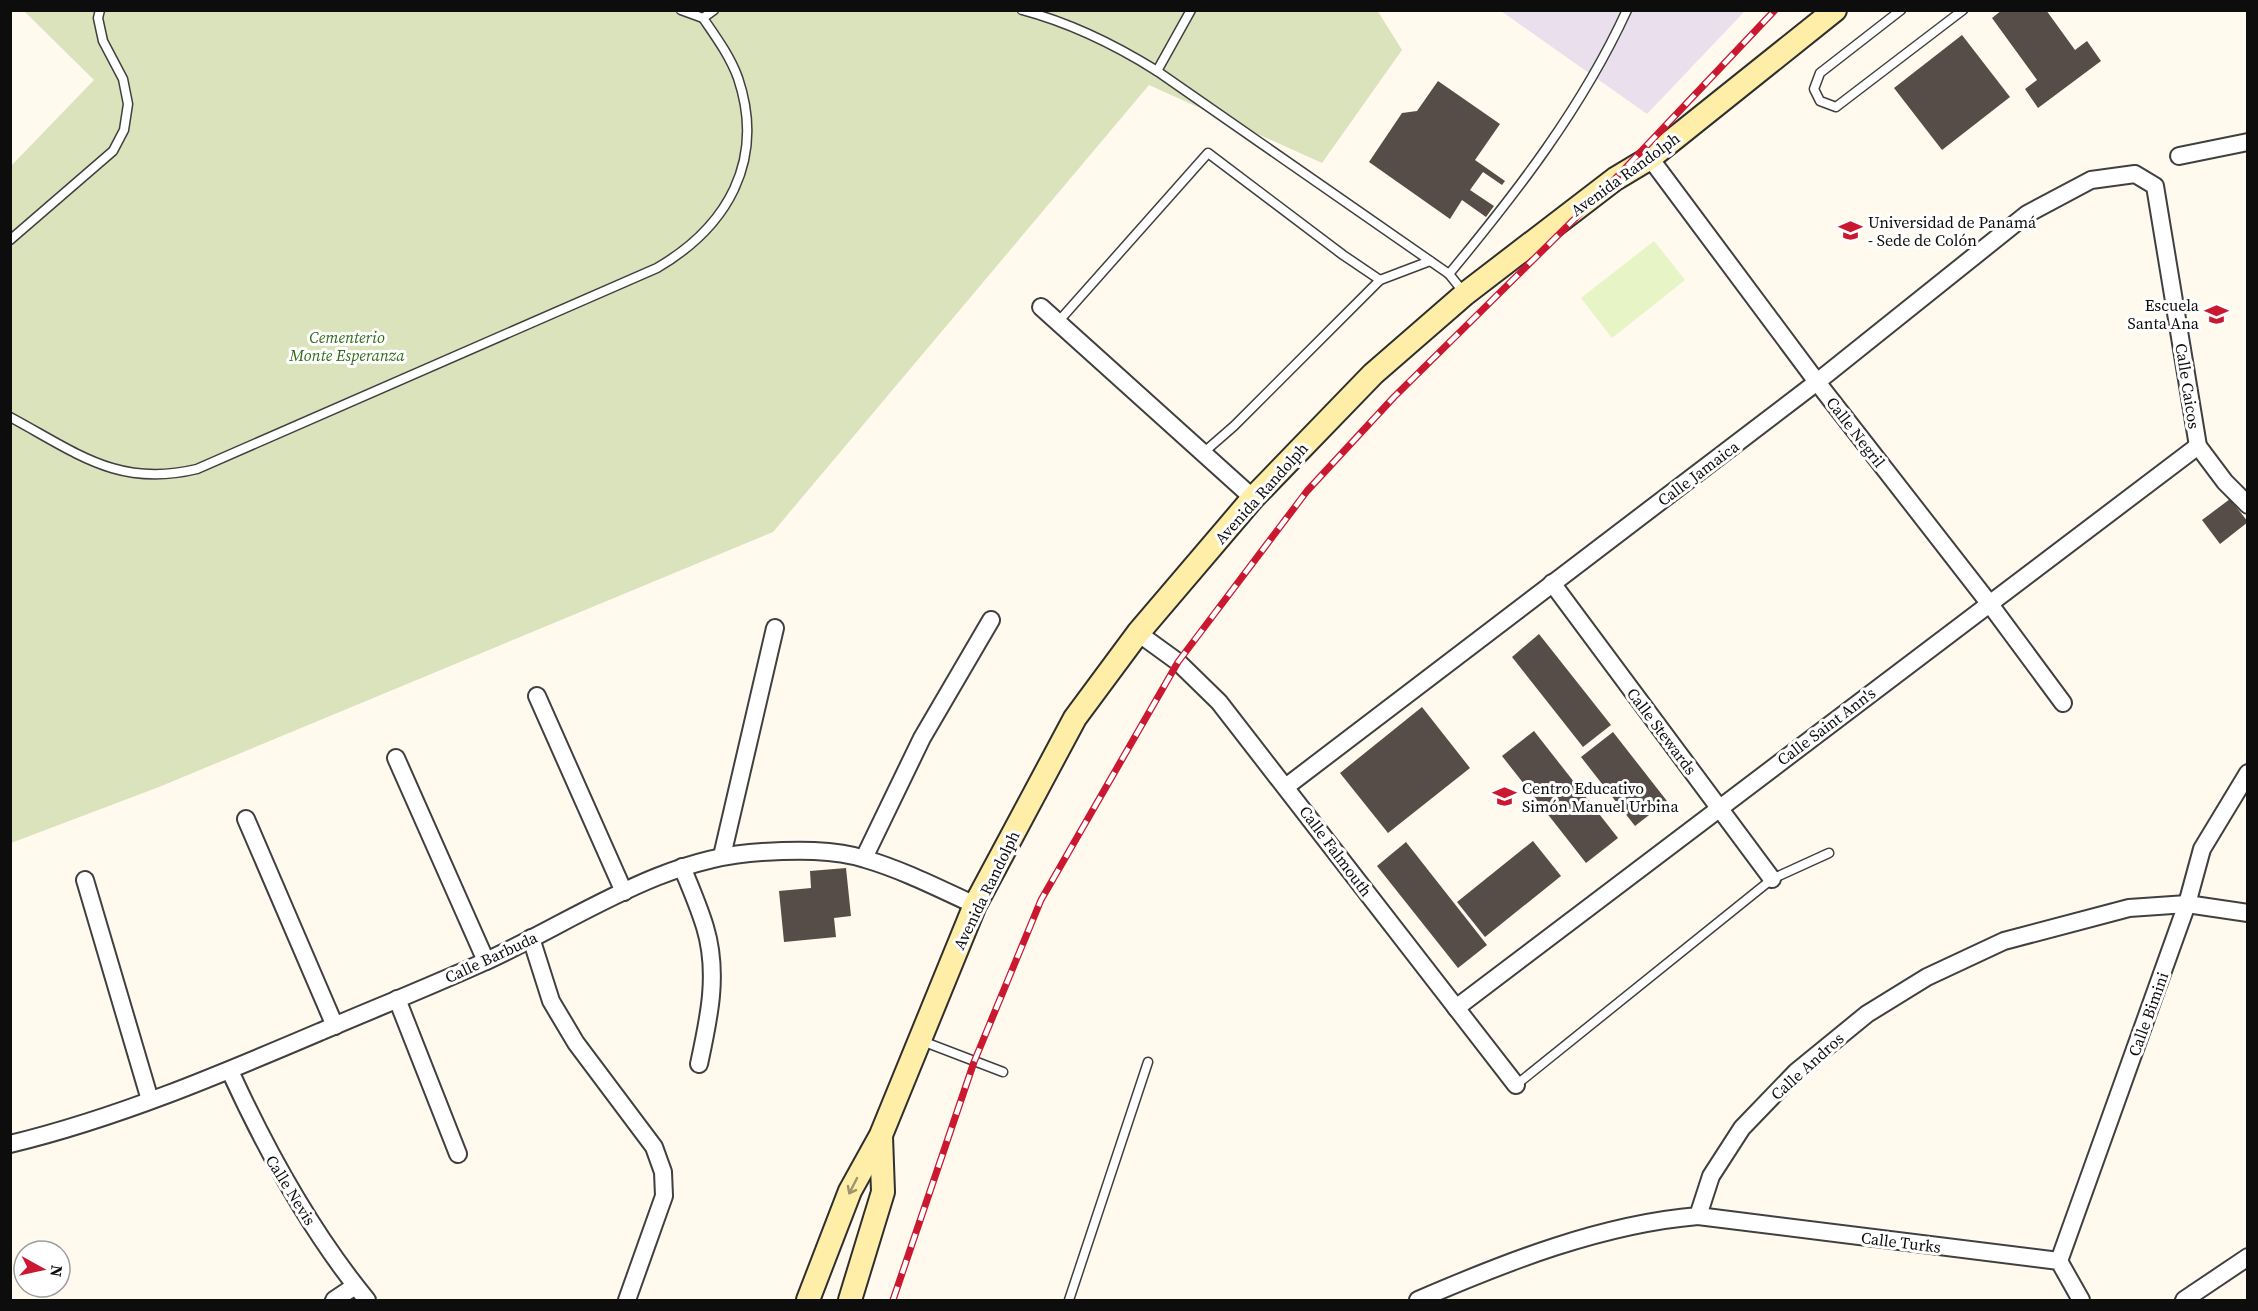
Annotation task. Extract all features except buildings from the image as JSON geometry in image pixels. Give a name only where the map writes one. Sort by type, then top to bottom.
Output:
[{"type":"main road","name":"Avenida Randolph","points":[[808,1300],[850,1191],[881,1135],[975,905],[1075,717],[1138,633],[1253,498],[1373,374],[1465,294],[1615,179],[1650,158],[1835,10]]},
{"type":"main road","name":"Avenida Randolph","points":[[850,1300],[883,1192],[881,1135]]},
{"type":"street","points":[[2179,156],[2247,142]]},
{"type":"street","name":"Calle Negril","points":[[1650,158],[1817,382],[1989,603],[2063,703]]},
{"type":"street","name":"Calle Caicos","points":[[2116,175],[2135,174],[2155,186],[2198,447],[2225,482],[2247,505]]},
{"type":"street","name":"Calle Jamaica","points":[[1287,786],[1817,382],[2027,214],[2091,180],[2116,175]]},
{"type":"street","points":[[1041,307],[1253,498]]},
{"type":"street","name":"Calle Saint Ann's","points":[[1456,1008],[2198,447]]},
{"type":"street","name":"Calle Stewards","points":[[1552,583],[1772,879]]},
{"type":"street","points":[[864,858],[922,738],[991,620]]},
{"type":"street","points":[[722,856],[776,628]]},
{"type":"street","name":"Calle Falmouth","points":[[1138,633],[1178,662],[1219,702],[1287,786],[1516,1085]]},
{"type":"street","points":[[537,696],[624,892]]},
{"type":"street","points":[[396,758],[486,961]]},
{"type":"street","name":"Calle Bimini","points":[[2059,1261],[2187,904],[2202,849],[2247,773]]},
{"type":"street","points":[[246,819],[335,1026]]},
{"type":"street","name":"Calle Barbuda","points":[[10,1144],[65,1130],[230,1071],[486,961],[624,892],[682,867],[722,856],[762,852],[815,852],[864,858],[975,905]]},
{"type":"street","points":[[682,867],[706,928],[711,958],[713,993],[699,1064]]},
{"type":"street","points":[[85,880],[150,1100]]},
{"type":"street","name":"Calle Andros","points":[[1698,1216],[1711,1176],[1742,1128],[1796,1072],[1867,1014],[1927,977],[2004,940],[2129,908],[2187,904],[2247,913]]},
{"type":"street","points":[[531,939],[551,1001],[576,1044],[654,1147],[663,1172],[664,1196],[627,1300]]},
{"type":"street","points":[[397,999],[458,1154]]},
{"type":"street","name":"Calle Nevis","points":[[230,1071],[266,1148],[355,1286],[367,1300]]},
{"type":"street","points":[[1418,1300],[1575,1241],[1670,1219],[1698,1216]]},
{"type":"street","name":"Calle Turks","points":[[1698,1216],[2059,1261]]},
{"type":"street","points":[[2184,1300],[2247,1257]]},
{"type":"street","points":[[2059,1261],[2081,1300]]},
{"type":"street","points":[[334,1300],[355,1286]]},
{"type":"lane","points":[[10,240],[113,151],[124,130],[128,104],[125,88],[103,41],[98,18],[100,10]]},
{"type":"lane","points":[[10,417],[110,469],[140,476],[170,476],[197,469],[657,268],[683,252],[707,232],[728,204],[740,175],[746,145],[745,111],[738,78],[723,48],[703,18],[681,10]]},
{"type":"lane","points":[[703,18],[714,10]]},
{"type":"lane","points":[[1022,10],[1062,21],[1125,51],[1157,71],[1449,274],[1465,294]]},
{"type":"lane","points":[[1157,71],[1191,10]]},
{"type":"lane","points":[[1449,274],[1495,218],[1585,92],[1627,10]]},
{"type":"lane","points":[[1901,10],[1820,74],[1814,88],[1820,101],[1836,107],[1963,10]]},
{"type":"lane","points":[[1058,322],[1208,153],[1343,255],[1380,280]]},
{"type":"lane","points":[[1203,453],[1234,426],[1380,280],[1430,261]]},
{"type":"lane","points":[[1516,1085],[1772,879],[1829,853]]},
{"type":"lane","points":[[920,1040],[1003,1072]]},
{"type":"lane","points":[[1069,1300],[1148,1062]]},
{"type":"shaded area","points":[[1501,11],[1745,11],[1647,114]]},
{"type":"green space","name":"Cementerio Monte Esperanza","points":[[1377,10],[1402,50],[1322,163],[1149,85],[773,532],[159,787],[11,843],[11,166],[94,80],[24,11]]},
{"type":"green space","points":[[1654,241],[1685,280],[1612,338],[1581,298]]},
{"type":"railway","points":[[893,1300],[974,1062],[1041,900],[1178,662],[1307,491],[1394,397],[1615,179],[1775,10]]},
{"type":"place","name":"Universidad de Panamá - Sede de Colón","points":[[1850,231]]},
{"type":"place","name":"Escuela Santa Ana","points":[[2217,314]]},
{"type":"place","name":"Centro Educativo Simón Manuel Urbina","points":[[1504,797]]}]
